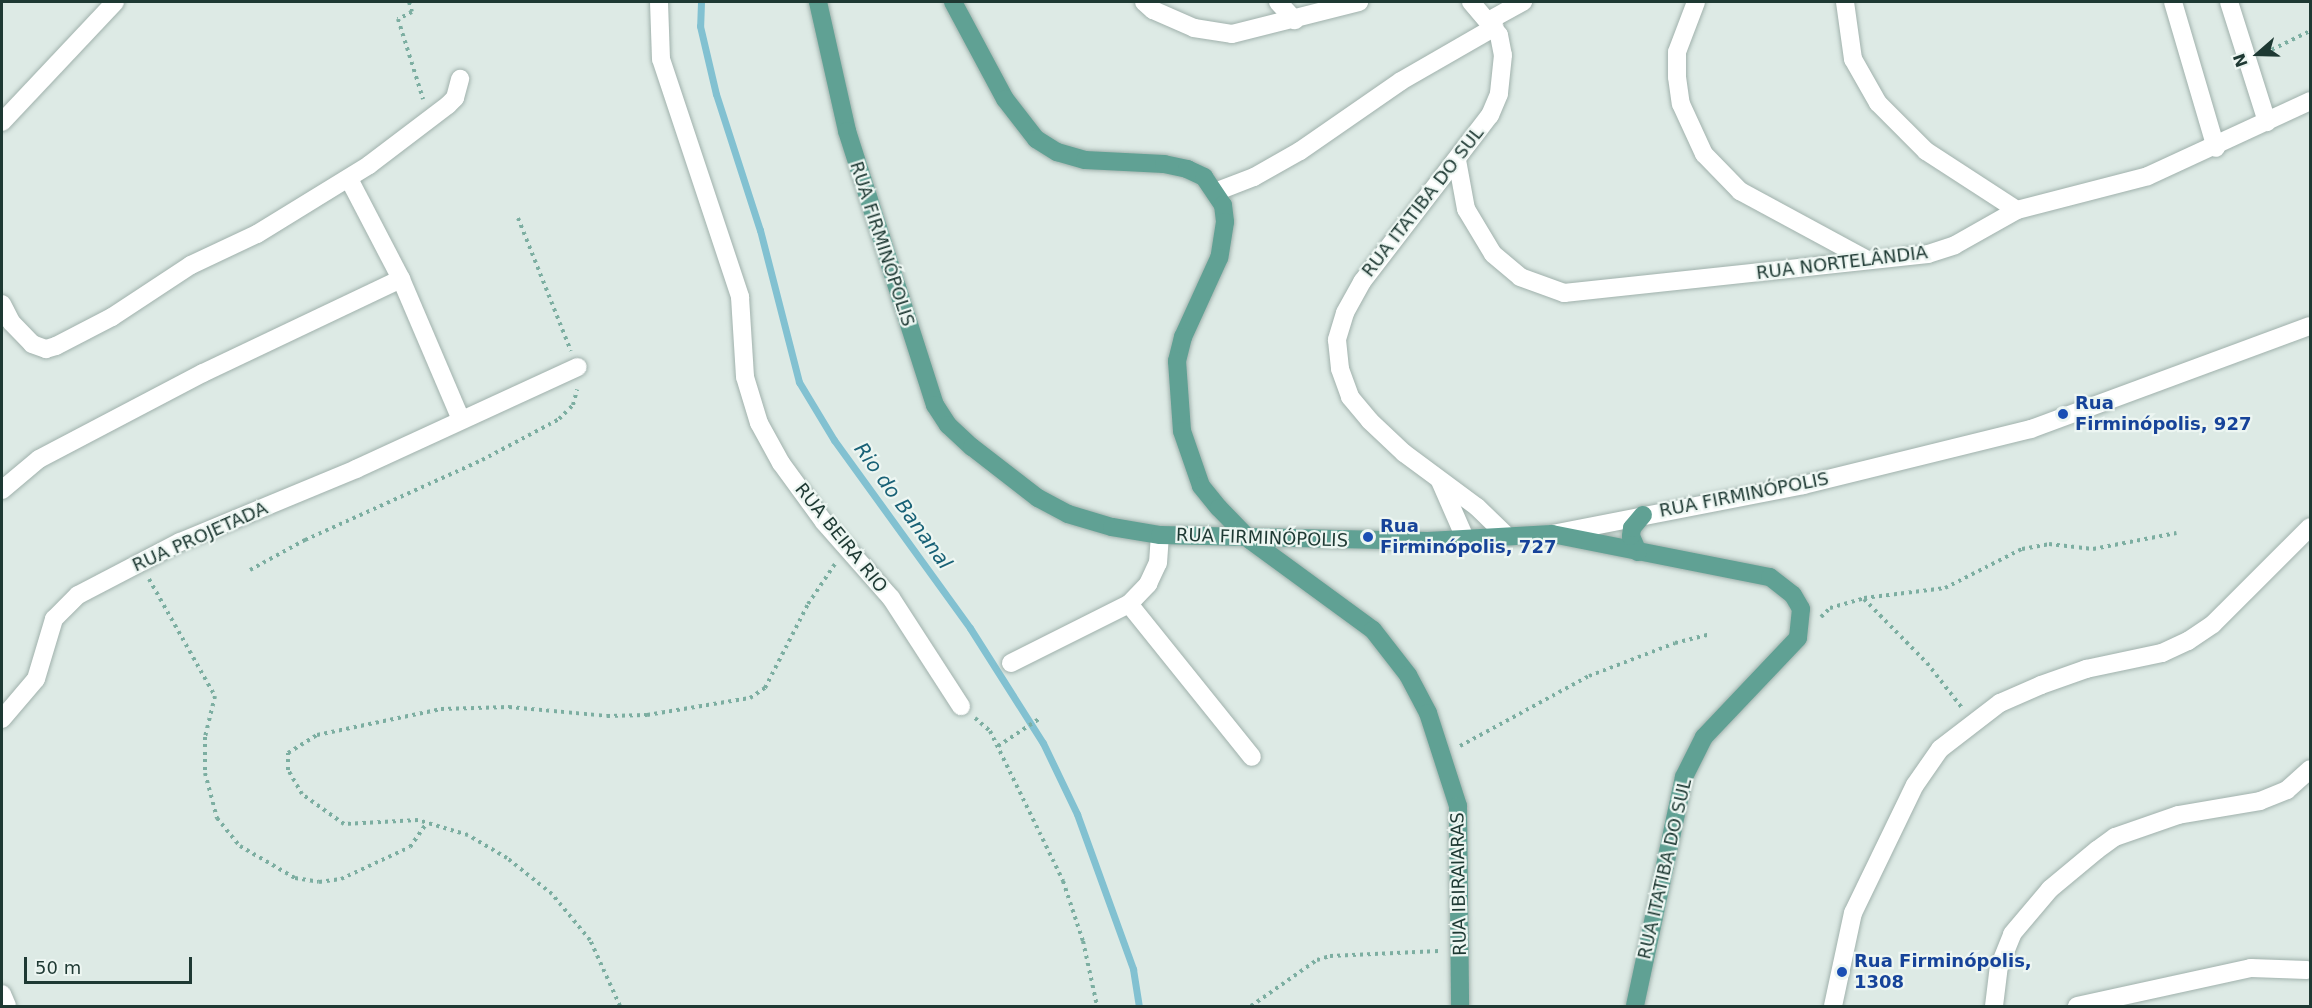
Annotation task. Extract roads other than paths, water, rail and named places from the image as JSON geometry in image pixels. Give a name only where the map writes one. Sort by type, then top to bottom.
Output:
[{"type":"main road","name":"RUA FIRMINÓPOLIS","points":[[818,2],[847,131],[939,412],[972,447],[1038,498],[1068,514],[1112,527],[1160,535],[1250,540],[1465,538],[1552,534]]},
{"type":"main road","points":[[953,2],[1005,99],[1036,139],[1057,153],[1085,160],[1164,164],[1187,169],[1204,177],[1215,192]]},
{"type":"main road","name":"RUA IBIRAIARAS","points":[[1215,192],[1223,205],[1224,237],[1209,284],[1183,337],[1178,361],[1178,405],[1182,431],[1201,486],[1250,540],[1337,601],[1386,645],[1428,713],[1444,756],[1458,806],[1460,1006]]},
{"type":"main road","points":[[1638,552],[1630,537],[1632,528],[1643,515]]},
{"type":"main road","points":[[1552,534],[1638,552]]},
{"type":"main road","name":"RUA ITATIBA DO SUL","points":[[1635,1006],[1676,805],[1691,761],[1704,737],[1798,638],[1801,624],[1801,609],[1793,595],[1770,577],[1638,552]]},
{"type":"street","points":[[2,122],[116,2]]},
{"type":"street","name":"RUA BEIRA RIO","points":[[659,2],[661,59],[740,297],[745,377],[752,404],[781,463],[846,549],[891,598],[961,706]]},
{"type":"street","points":[[1144,2],[1153,10],[1194,28],[1232,34],[1295,20],[1359,2]]},
{"type":"street","points":[[1278,2],[1295,20]]},
{"type":"street","points":[[1471,2],[1493,23]]},
{"type":"street","points":[[1215,192],[1254,177],[1300,151],[1401,81],[1523,2]]},
{"type":"street","points":[[1696,2],[1679,44],[1677,77],[1681,104],[1704,154],[1740,190],[1866,259]]},
{"type":"street","points":[[1845,2],[1853,59],[1878,103],[1926,151],[2017,210]]},
{"type":"street","points":[[2173,2],[2216,148]]},
{"type":"street","points":[[2229,2],[2267,122]]},
{"type":"street","name":"RUA ITATIBA DO SUL","points":[[1493,23],[1503,55],[1499,94],[1490,115],[1457,160],[1428,191],[1362,282],[1344,314],[1337,340],[1340,369],[1350,397],[1370,421],[1439,480],[1478,507],[1507,536]]},
{"type":"street","points":[[2,304],[11,322],[32,344],[46,349],[56,346],[112,317],[191,265],[257,234],[349,179],[455,98],[460,79]]},
{"type":"street","name":"RUA NORTELÂNDIA","points":[[1457,160],[1466,209],[1493,254],[1520,277],[1543,288],[1564,293],[1928,254],[1956,245],[2017,210],[2148,176],[2216,148],[2310,101]]},
{"type":"street","points":[[349,179],[401,279],[461,420]]},
{"type":"street","points":[[2,490],[39,459],[203,373],[401,279]]},
{"type":"street","name":"RUA FIRMINÓPOLIS","points":[[1552,534],[1803,485],[2031,429],[2310,326]]},
{"type":"street","name":"RUA PROJETADA","points":[[2,719],[36,679],[48,635],[60,610],[78,595],[140,563],[578,367]]},
{"type":"street","name":"RUA ITATIBA DO SUL","points":[[1439,480],[1465,538]]},
{"type":"street","points":[[1833,1006],[1853,913],[1882,848],[1915,785],[1940,749],[1973,721],[2041,685],[2086,669],[2162,653],[2188,641],[2213,624],[2310,527]]},
{"type":"street","points":[[1011,663],[1129,604],[1148,584],[1158,563],[1160,535]]},
{"type":"street","points":[[1129,604],[1252,757]]},
{"type":"street","points":[[1994,1006],[1999,967],[2012,934],[2050,889],[2097,850],[2115,837],[2178,815],[2260,801],[2287,790],[2310,769]]},
{"type":"street","points":[[2077,1006],[2251,968],[2307,970]]},
{"type":"street","points":[[2,994],[7,1006]]},
{"type":"waterway","name":"Rio do Bananal","points":[[701,2],[700,26],[716,94],[760,230],[799,382],[834,440],[970,628],[1043,743],[1077,814],[1133,969],[1139,1006]]},
{"type":"place","name":"Rua Firminópolis, 927","points":[[2063,414]]},
{"type":"place","name":"Rua Firminópolis, 727","points":[[1368,537]]},
{"type":"place","name":"Rua Firminópolis, 1308","points":[[1842,972]]}]
